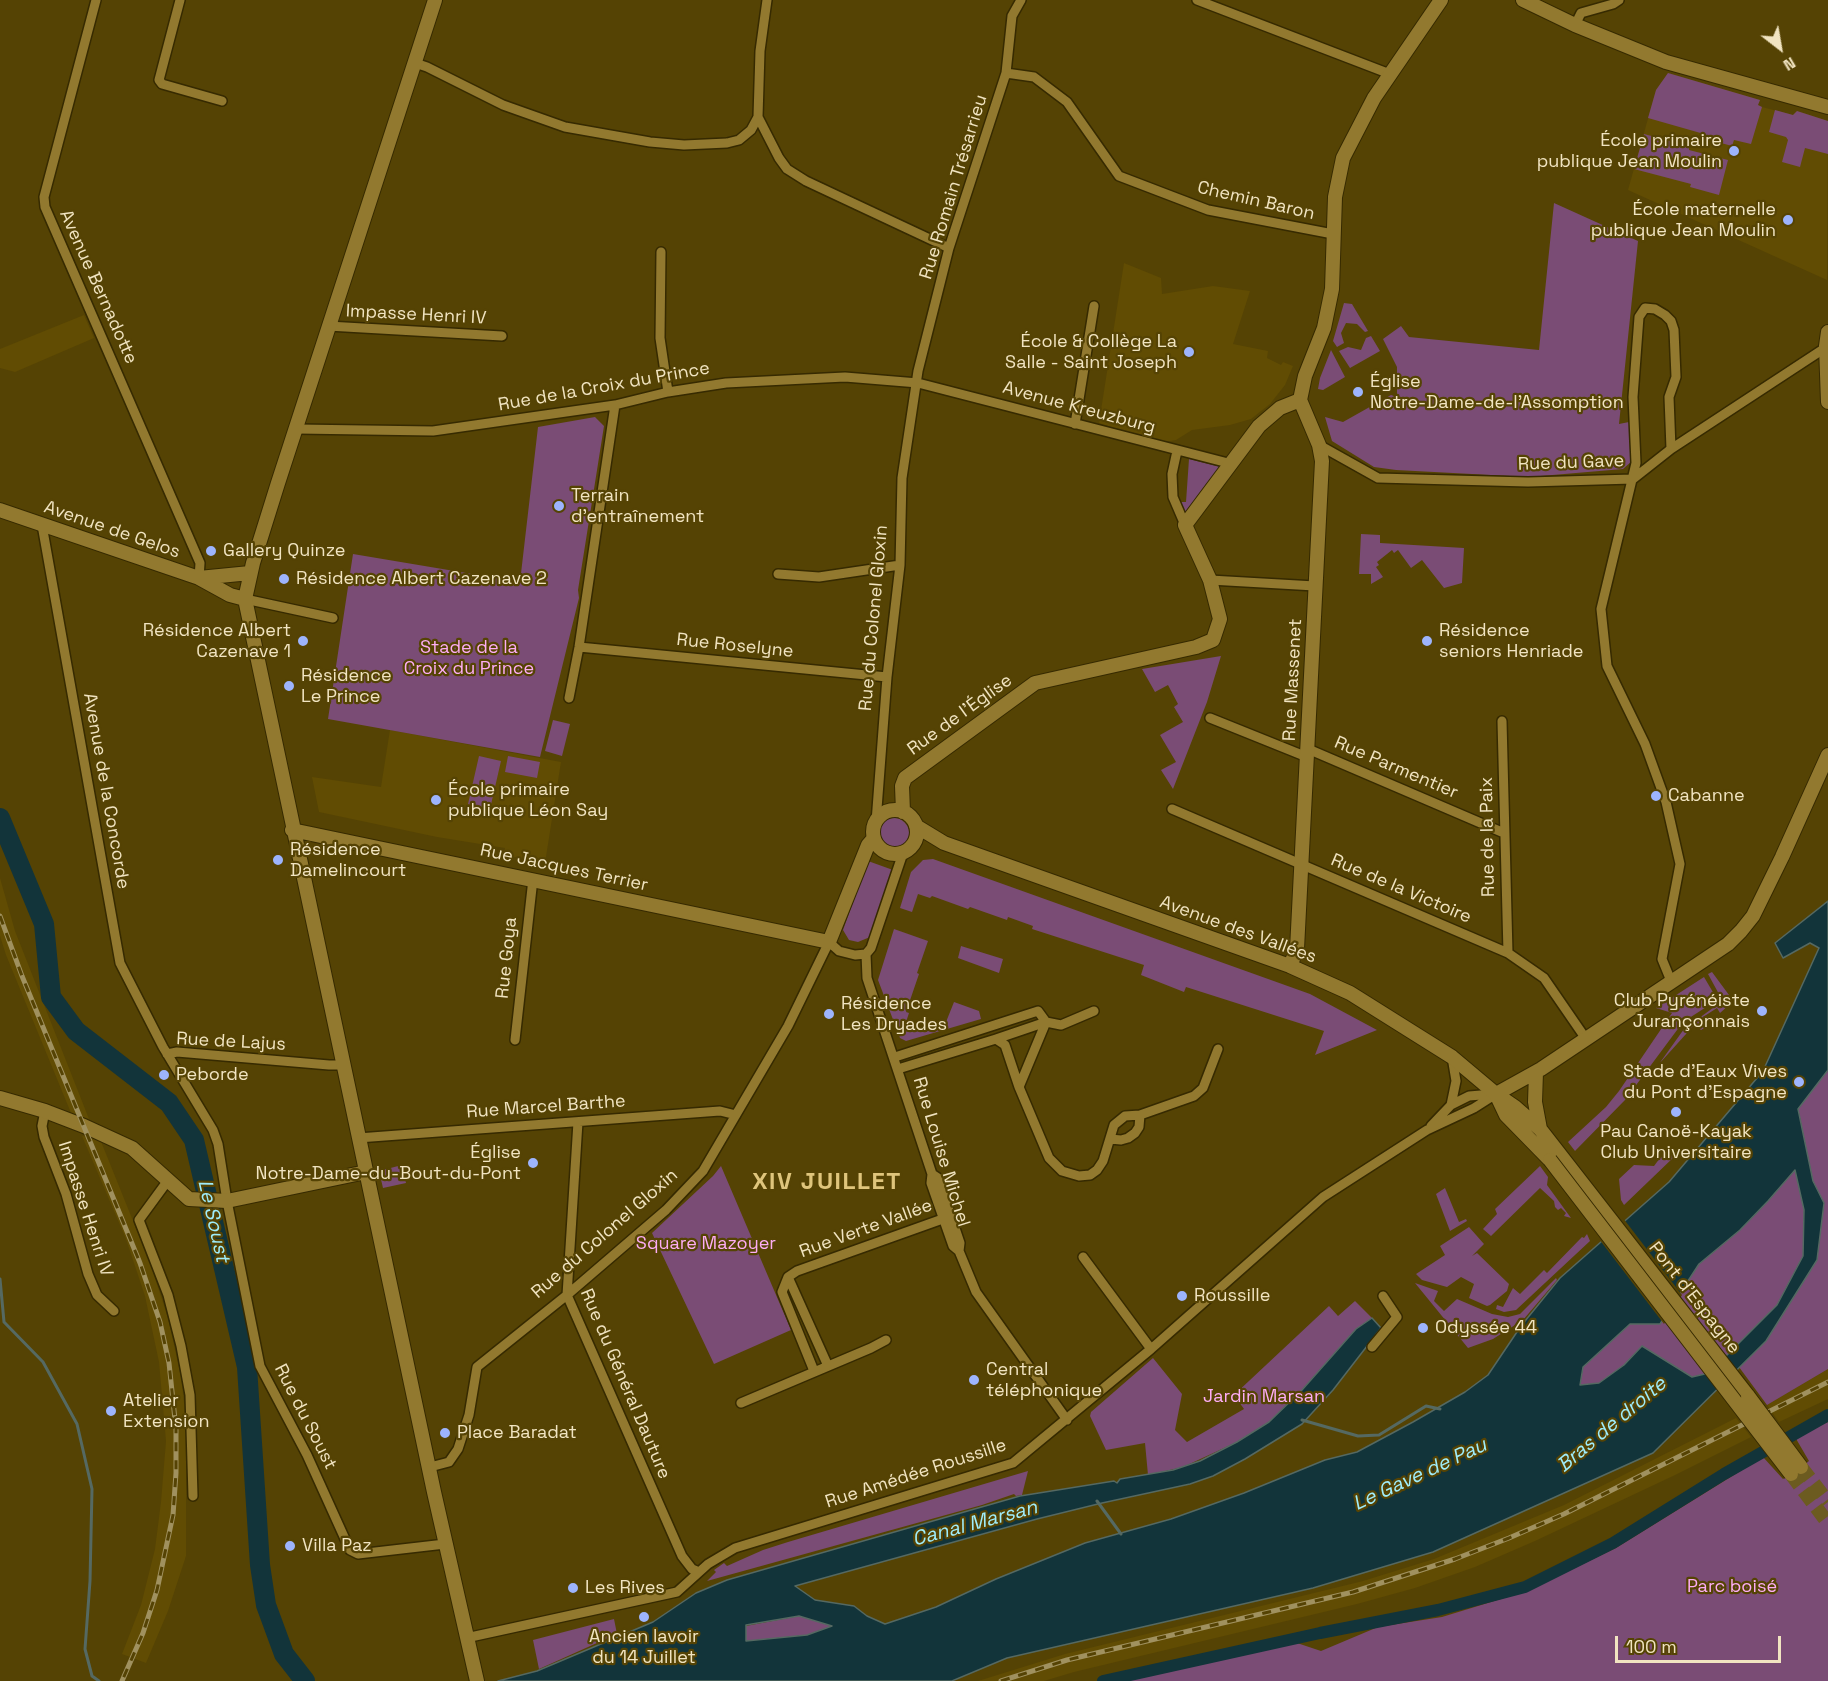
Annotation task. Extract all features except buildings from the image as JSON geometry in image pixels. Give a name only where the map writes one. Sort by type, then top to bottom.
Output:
[{"type":"street","name":"Avenue Bernadotte","points":[[96,0],[44,197],[45,207],[200,563],[199,578]]},
{"type":"street","points":[[180,0],[159,80],[162,84],[222,101]]},
{"type":"street","points":[[435,0],[328,326],[250,573],[245,599],[292,830],[445,1544],[477,1681]]},
{"type":"street","points":[[415,63],[503,105],[565,127],[650,142],[684,145],[727,144],[739,140],[751,130],[758,117],[760,51],[767,0]]},
{"type":"street","name":"Rue Romain Trésarrieu","points":[[918,383],[926,338],[941,288],[949,248],[1006,73],[1012,16],[1021,0]]},
{"type":"street","points":[[1197,0],[1390,74]]},
{"type":"street","points":[[1185,525],[1259,426],[1280,408],[1300,400],[1305,376],[1324,328],[1332,289],[1335,197],[1343,158],[1363,117],[1441,0]]},
{"type":"street","points":[[1523,0],[1575,25],[1666,62],[1828,107]]},
{"type":"street","points":[[1575,25],[1581,13],[1613,4],[1618,0]]},
{"type":"street","name":"Chemin Baron","points":[[1006,73],[1034,77],[1067,102],[1119,176],[1208,210],[1333,234]]},
{"type":"street","points":[[758,117],[779,158],[787,168],[806,180],[949,248]]},
{"type":"street","points":[[661,252],[660,338],[668,392]]},
{"type":"street","points":[[1076,424],[1094,306]]},
{"type":"street","points":[[1671,450],[1669,397],[1676,377],[1674,330],[1671,321],[1665,315],[1655,309],[1645,308],[1639,317],[1633,397],[1636,463],[1601,609],[1607,666],[1645,744],[1666,802],[1680,864],[1662,959],[1671,981]]},
{"type":"street","name":"Impasse Henri IV","points":[[328,326],[502,336]]},
{"type":"street","points":[[1827,341],[1828,402]]},
{"type":"street","name":"Rue du Gave","points":[[1319,445],[1378,478],[1528,482],[1633,479],[1827,341]]},
{"type":"street","name":"Rue de la Croix du Prince","points":[[297,429],[433,431],[615,405],[668,392],[726,382],[844,377],[918,383]]},
{"type":"street","name":"Avenue Kreuzburg","points":[[918,383],[1232,464]]},
{"type":"street","name":"Rue du Colonel Gloxin","points":[[876,822],[887,677],[900,565],[902,478],[918,383]]},
{"type":"street","name":"Rue Massenet","points":[[1290,966],[1297,949],[1322,460],[1319,445],[1300,400]]},
{"type":"street","points":[[568,698],[579,647],[615,405]]},
{"type":"street","points":[[1177,451],[1172,474],[1173,497],[1210,580],[1315,586]]},
{"type":"street","name":"Avenue de Gelos","points":[[0,510],[199,578],[233,596],[245,599]]},
{"type":"street","name":"Avenue de la Concorde","points":[[42,525],[120,963],[167,1054]]},
{"type":"street","points":[[778,574],[819,577],[900,565]]},
{"type":"street","points":[[199,578],[250,573]]},
{"type":"street","name":"Rue de l'Église","points":[[903,812],[904,778],[1035,682],[1196,647],[1213,640],[1220,619],[1210,580]]},
{"type":"street","points":[[245,599],[333,618]]},
{"type":"street","name":"Rue Roselyne","points":[[579,647],[887,677]]},
{"type":"street","name":"Rue Parmentier","points":[[1210,718],[1307,753],[1504,833]]},
{"type":"street","name":"Rue de la Paix","points":[[1502,721],[1508,953]]},
{"type":"street","points":[[1496,1094],[1536,1072],[1586,1039],[1728,944],[1741,932],[1753,916],[1828,755]]},
{"type":"street","points":[[1813,790],[1828,772]]},
{"type":"street","name":"Rue de la Victoire","points":[[1172,809],[1508,953],[1544,978],[1586,1039]]},
{"type":"street","points":[[829,942],[839,951],[855,955],[866,954],[871,948],[903,853],[915,842],[917,834],[916,826],[911,818],[903,812],[888,812],[876,822],[873,830],[874,838],[882,850],[888,853],[903,853]]},
{"type":"street","name":"Avenue des Vallées","points":[[916,826],[944,843],[1290,966],[1350,993],[1452,1057],[1515,1107],[1540,1129],[1554,1156]]},
{"type":"street","name":"Rue Jacques Terrier","points":[[292,830],[829,942]]},
{"type":"street","name":"Rue du Colonel Gloxin","points":[[429,1467],[449,1462],[458,1449],[469,1414],[477,1367],[567,1295],[666,1210],[703,1171],[788,1026],[829,942],[868,845],[874,838]]},
{"type":"street","name":"Avenue des Vallées","points":[[915,842],[944,843]]},
{"type":"street","name":"Rue Goya","points":[[515,1040],[533,879]]},
{"type":"street","name":"Rue Louise Michel","points":[[866,954],[866,972]]},
{"type":"street","name":"Rue Louise Michel","points":[[855,955],[866,972],[932,1174],[938,1178],[947,1217],[960,1243],[959,1251],[976,1292],[1067,1420]]},
{"type":"street","points":[[895,1057],[1038,1011],[1046,1022]]},
{"type":"street","points":[[898,1069],[1046,1022],[1061,1025],[1094,1011]]},
{"type":"street","points":[[1020,1087],[1046,1022]]},
{"type":"street","points":[[996,1039],[1005,1045],[1049,1158],[1062,1171],[1079,1176],[1090,1175],[1097,1170],[1103,1161],[1114,1125],[1120,1119],[1125,1116],[1140,1115],[1194,1096],[1203,1088],[1218,1049]]},
{"type":"street","name":"Rue de Lajus","points":[[223,1201],[218,1144],[213,1131],[167,1054],[177,1052],[343,1065]]},
{"type":"street","points":[[1451,1105],[1456,1081],[1452,1057]]},
{"type":"street","points":[[1536,1072],[1536,1102],[1540,1129]]},
{"type":"street","name":"Avenue des Vallées","points":[[1496,1094],[1506,1115],[1554,1156]]},
{"type":"street","name":"Rue Amédée Roussille","points":[[1427,1130],[1451,1105],[1468,1096],[1496,1094]]},
{"type":"street","name":"Rue Amédée Roussille","points":[[466,1638],[677,1592],[699,1572],[735,1548],[1013,1463],[1151,1349],[1323,1197],[1427,1130],[1474,1108],[1496,1094]]},
{"type":"street","points":[[0,1098],[84,1125],[132,1148],[189,1199],[223,1201],[366,1172]]},
{"type":"street","name":"Impasse Henri IV","points":[[45,1111],[42,1126],[44,1137],[66,1194],[88,1274],[96,1295],[114,1311]]},
{"type":"street","name":"Rue Marcel Barthe","points":[[358,1138],[720,1111],[736,1115]]},
{"type":"street","points":[[1110,1138],[1120,1140],[1136,1133],[1140,1115]]},
{"type":"street","name":"Rue du Général Dauture","points":[[578,1122],[567,1295],[682,1556],[692,1569],[699,1572]]},
{"type":"street","name":"Pont d'Espagne","points":[[1554,1156],[1796,1470]]},
{"type":"street","points":[[169,1179],[139,1220],[168,1295],[182,1346],[190,1395],[193,1496]]},
{"type":"street","name":"Rue du Soust","points":[[223,1201],[260,1366],[307,1455],[350,1550],[358,1554],[445,1544]]},
{"type":"street","name":"Rue Verte Vallée","points":[[814,1371],[782,1292],[788,1277],[797,1271],[947,1217]]},
{"type":"street","points":[[1083,1257],[1151,1349]]},
{"type":"street","points":[[788,1277],[828,1366]]},
{"type":"street","points":[[1372,1347],[1397,1317],[1383,1296]]},
{"type":"street","points":[[741,1403],[886,1340]]},
{"type":"shaded area","name":"École primaire publique Jean Moulin","points":[[1668,73],[1760,100],[1758,105],[1762,107],[1793,115],[1797,111],[1828,121],[1827,280],[1628,190],[1656,90]]},
{"type":"shaded area","name":"École & Collège La Salle - Saint Joseph","points":[[1124,263],[1161,278],[1162,294],[1213,286],[1250,291],[1233,344],[1268,351],[1267,358],[1281,365],[1283,362],[1293,366],[1285,385],[1270,404],[1251,419],[1230,425],[1192,430],[1176,440],[1164,442],[1147,439],[1099,423]]},
{"type":"shaded area","points":[[84,315],[94,338],[15,372],[0,368],[0,349]]},
{"type":"shaded area","name":"École primaire publique Léon Say","points":[[390,730],[561,762],[545,863],[504,855],[505,848],[437,837],[319,812],[312,777],[381,787]]},
{"type":"shaded area","points":[[0,878],[15,931],[89,1119],[71,1113],[6,955],[0,936]]},
{"type":"shaded area","points":[[82,1136],[100,1139],[150,1263],[168,1318],[181,1377],[186,1420],[186,1556],[168,1611],[146,1663],[122,1654],[141,1605],[155,1549],[161,1502],[166,1441],[159,1362],[145,1296],[126,1239]]},
{"type":"shaded area","points":[[1828,1369],[1828,1399],[1779,1422],[1767,1405]]},
{"type":"shaded area","points":[[1736,1418],[1751,1437],[1535,1541],[1475,1567],[1415,1588],[1044,1681],[978,1681],[1065,1654],[1363,1581],[1434,1559],[1564,1505]]},
{"type":"green space","points":[[1668,73],[1760,100],[1758,105],[1762,107],[1751,144],[1734,140],[1732,146],[1703,138],[1704,134],[1648,118],[1656,90]]},
{"type":"green space","points":[[1775,110],[1793,115],[1797,111],[1828,121],[1828,154],[1805,148],[1800,167],[1782,162],[1788,140],[1786,137],[1769,132]]},
{"type":"green space","points":[[1644,134],[1689,146],[1689,150],[1728,160],[1719,195],[1690,187],[1691,184],[1634,169]]},
{"type":"green space","points":[[1554,203],[1638,241],[1619,424],[1629,422],[1632,461],[1623,469],[1529,477],[1396,470],[1374,467],[1332,441],[1325,417],[1343,422],[1391,395],[1397,397],[1397,367],[1383,339],[1401,326],[1409,337],[1539,350]]},
{"type":"green space","points":[[1344,303],[1352,304],[1368,331],[1365,332],[1357,324],[1346,323],[1341,333],[1344,343],[1337,347],[1333,341]]},
{"type":"green space","points":[[1371,336],[1380,351],[1350,368],[1339,351],[1348,347],[1361,350],[1366,338]]},
{"type":"green space","points":[[1331,350],[1345,377],[1323,390],[1318,389],[1320,378]]},
{"type":"green space","name":"Stade de la Croix du Prince","points":[[595,417],[604,426],[578,590],[579,598],[540,757],[328,719],[353,554],[520,582],[538,427]]},
{"type":"green space","points":[[1189,459],[1221,467],[1216,479],[1210,479],[1185,513],[1181,502],[1186,502]]},
{"type":"green space","points":[[1361,534],[1380,535],[1380,543],[1464,548],[1462,583],[1444,588],[1422,560],[1411,568],[1398,550],[1394,553],[1392,550],[1377,562],[1379,565],[1376,567],[1383,577],[1371,584],[1371,574],[1359,574]]},
{"type":"green space","points":[[1221,656],[1207,702],[1173,789],[1161,770],[1176,762],[1160,735],[1183,722],[1174,707],[1178,704],[1168,685],[1155,692],[1142,669]]},
{"type":"green space","points":[[553,720],[570,724],[562,756],[545,751]]},
{"type":"green space","points":[[479,756],[501,761],[490,809],[468,804]]},
{"type":"green space","points":[[508,756],[540,762],[537,778],[505,772]]},
{"type":"green space","points":[[894,818],[900,819],[908,827],[908,839],[900,847],[894,848],[888,847],[880,839],[879,833],[880,827],[888,819]]},
{"type":"green space","points":[[933,859],[1310,994],[1377,1030],[1315,1055],[1324,1031],[1186,987],[1184,992],[1141,975],[1144,965],[1032,929],[1033,926],[1008,917],[1007,920],[932,896],[930,898],[918,894],[912,912],[900,908],[911,872],[923,860]]},
{"type":"green space","points":[[868,861],[893,870],[870,937],[858,942],[849,940],[843,930]]},
{"type":"green space","points":[[894,929],[928,941],[906,1012],[909,1013],[905,1025],[924,1032],[944,1027],[954,1002],[979,1011],[981,1019],[906,1041],[900,1038],[878,980]]},
{"type":"green space","points":[[961,946],[1003,959],[999,973],[958,958]]},
{"type":"green space","points":[[1712,972],[1729,995],[1729,1005],[1720,1013],[1717,1008],[1703,1017],[1708,1026],[1701,1030],[1695,1024],[1659,1064],[1684,1029],[1717,1005],[1720,996],[1708,974]]},
{"type":"green space","points":[[1704,977],[1714,994],[1711,1004],[1683,1022],[1625,1100],[1575,1151],[1568,1142],[1606,1107],[1619,1091],[1672,1013],[1656,1008]]},
{"type":"green space","points":[[1828,1070],[1828,1369],[1767,1405],[1739,1367],[1766,1341],[1817,1260],[1824,1203],[1813,1181],[1798,1108]]},
{"type":"green space","points":[[1670,1153],[1675,1156],[1624,1205],[1621,1200],[1619,1179],[1634,1165],[1654,1166],[1660,1158]]},
{"type":"green space","points":[[402,1165],[406,1183],[383,1188],[379,1171]]},
{"type":"green space","name":"Square Mazoyer","points":[[721,1166],[791,1330],[714,1364],[652,1233]]},
{"type":"green space","points":[[1540,1166],[1548,1177],[1547,1185],[1571,1218],[1564,1216],[1566,1213],[1561,1208],[1558,1210],[1554,1201],[1540,1188],[1491,1236],[1483,1229],[1497,1214],[1495,1209]]},
{"type":"green space","points":[[1795,1169],[1804,1210],[1803,1256],[1777,1305],[1709,1373],[1692,1377],[1642,1346],[1624,1365],[1599,1384],[1580,1385],[1583,1367],[1630,1324],[1660,1323],[1699,1264],[1740,1230]]},
{"type":"green space","points":[[1445,1188],[1459,1222],[1466,1219],[1467,1221],[1450,1231],[1436,1194]]},
{"type":"green space","points":[[1469,1227],[1484,1244],[1472,1256],[1477,1253],[1509,1284],[1507,1291],[1487,1306],[1469,1298],[1474,1284],[1461,1277],[1447,1287],[1422,1280],[1416,1274],[1445,1255],[1440,1246]]},
{"type":"green space","points":[[1587,1234],[1590,1241],[1516,1310],[1504,1312],[1496,1309],[1497,1305],[1503,1307],[1513,1288],[1520,1294],[1544,1270],[1547,1273]]},
{"type":"green space","points":[[1556,1278],[1557,1280],[1523,1320],[1493,1339],[1468,1348],[1415,1283],[1438,1291],[1434,1301],[1444,1311],[1457,1299],[1492,1314],[1508,1317],[1520,1314]]},
{"type":"green space","name":"Jardin Marsan","points":[[1355,1301],[1372,1318],[1356,1329],[1302,1390],[1269,1422],[1237,1442],[1183,1467],[1148,1475],[1145,1443],[1106,1450],[1090,1416],[1091,1412],[1153,1358],[1182,1394],[1175,1430],[1187,1442],[1244,1409],[1234,1395],[1329,1306],[1338,1316]]},
{"type":"green space","name":"Parc boisé","points":[[1828,1422],[1828,1681],[1127,1681],[1297,1643],[1321,1651],[1378,1627],[1442,1617],[1527,1591],[1616,1548],[1763,1457],[1783,1479],[1809,1461],[1795,1437]]},
{"type":"green space","points":[[1028,1471],[1022,1495],[1014,1494],[982,1505],[707,1581],[716,1572],[714,1570],[724,1563],[727,1566],[788,1542]]},
{"type":"green space","points":[[799,1616],[833,1626],[807,1635],[746,1641],[746,1626]]},
{"type":"green space","points":[[614,1619],[617,1634],[539,1669],[533,1640]]},
{"type":"water","points":[[1828,901],[1828,1070],[1798,1109],[1813,1181],[1824,1203],[1817,1260],[1766,1341],[1653,1453],[1433,1552],[1313,1588],[1007,1658],[952,1681],[498,1681],[537,1671],[653,1622],[696,1593],[727,1580],[1020,1496],[1114,1481],[1117,1483],[1120,1479],[1173,1470],[1200,1461],[1269,1422],[1302,1390],[1356,1329],[1372,1318],[1381,1328],[1333,1390],[1302,1424],[1213,1476],[1190,1484],[1037,1519],[795,1586],[815,1600],[854,1606],[867,1616],[885,1624],[936,1607],[996,1579],[1085,1543],[1171,1519],[1244,1493],[1325,1460],[1357,1452],[1465,1392],[1488,1375],[1521,1326],[1560,1278],[1669,1182],[1763,1071],[1819,948],[1810,943],[1783,958],[1775,943]],"holes":[[[1795,1170],[1804,1210],[1803,1256],[1777,1305],[1709,1373],[1692,1377],[1642,1346],[1624,1365],[1599,1383],[1580,1385],[1583,1367],[1630,1324],[1660,1324],[1699,1264],[1740,1230]],[[799,1616],[832,1626],[807,1635],[746,1641],[746,1625]]]},
{"type":"pier","points":[[1623,1218],[1682,1295],[1664,1324],[1599,1239]]},
{"type":"waterway","name":"Le Soust","points":[[0,818],[44,924],[51,997],[76,1031],[169,1103],[194,1140],[247,1367],[260,1565],[266,1605],[284,1654],[305,1681]]},
{"type":"waterway","points":[[0,1279],[4,1322],[43,1362],[77,1424],[92,1489],[90,1581],[85,1649],[92,1676],[99,1681]]},
{"type":"waterway","points":[[1302,1420],[1358,1436],[1379,1435],[1426,1406],[1440,1409]]},
{"type":"waterway","points":[[1103,1681],[1320,1633],[1438,1610],[1525,1587],[1613,1543],[1724,1474],[1828,1415]]},
{"type":"waterway","points":[[1097,1501],[1121,1534]]},
{"type":"tunnel","points":[[1801,1467],[1828,1502]]},
{"type":"tunnel","points":[[1791,1474],[1828,1523]]},
{"type":"railway","points":[[0,916],[22,976],[140,1263],[160,1322],[169,1363],[176,1429],[173,1515],[157,1590],[143,1633],[122,1681]]},
{"type":"railway","points":[[1001,1681],[1067,1660],[1353,1592],[1455,1559],[1564,1514],[1828,1382]]},
{"type":"place","name":"École primaire publique Jean Moulin","points":[[1734,151]]},
{"type":"place","name":"École maternelle publique Jean Moulin","points":[[1788,220]]},
{"type":"place","name":"École & Collège La Salle - Saint Joseph","points":[[1189,352]]},
{"type":"place","name":"Église Notre-Dame-de-l'Assomption","points":[[1358,392]]},
{"type":"place","name":"Terrain d'entraînement","points":[[559,506]]},
{"type":"place","name":"Gallery Quinze","points":[[211,551]]},
{"type":"place","name":"Résidence Albert Cazenave 2","points":[[284,579]]},
{"type":"place","name":"Résidence Albert Cazenave 1","points":[[303,641]]},
{"type":"place","name":"Résidence seniors Henriade","points":[[1427,641]]},
{"type":"place","name":"Résidence Le Prince","points":[[289,686]]},
{"type":"place","name":"Cabanne","points":[[1656,796]]},
{"type":"place","name":"École primaire publique Léon Say","points":[[436,800]]},
{"type":"place","name":"Résidence Damelincourt","points":[[278,860]]},
{"type":"place","name":"Club Pyrénéiste Jurançonnais","points":[[1762,1011]]},
{"type":"place","name":"Résidence Les Dryades","points":[[829,1014]]},
{"type":"place","name":"Peborde","points":[[164,1075]]},
{"type":"place","name":"Stade d'Eaux Vives du Pont d'Espagne","points":[[1799,1082]]},
{"type":"place","name":"Pau Canoë-Kayak Club Universitaire","points":[[1676,1112]]},
{"type":"place","name":"Église Notre-Dame-du-Bout-du-Pont","points":[[533,1163]]},
{"type":"place","name":"Roussille","points":[[1182,1296]]},
{"type":"place","name":"Odyssée 44","points":[[1423,1328]]},
{"type":"place","name":"Central téléphonique","points":[[974,1380]]},
{"type":"place","name":"Atelier Extension","points":[[111,1411]]},
{"type":"place","name":"Place Baradat","points":[[445,1433]]},
{"type":"place","name":"Villa Paz","points":[[290,1546]]},
{"type":"place","name":"Les Rives","points":[[573,1588]]},
{"type":"place","name":"Ancien lavoir du 14 Juillet","points":[[644,1617]]},
{"type":"district","name":"XIV JUILLET","points":[[827,1182]]},
{"type":"water label","name":"Bras de droite","points":[[1612,1425]]},
{"type":"water label","name":"Le Gave de Pau","points":[[1420,1475]]},
{"type":"water label","name":"Canal Marsan","points":[[975,1524]]}]
